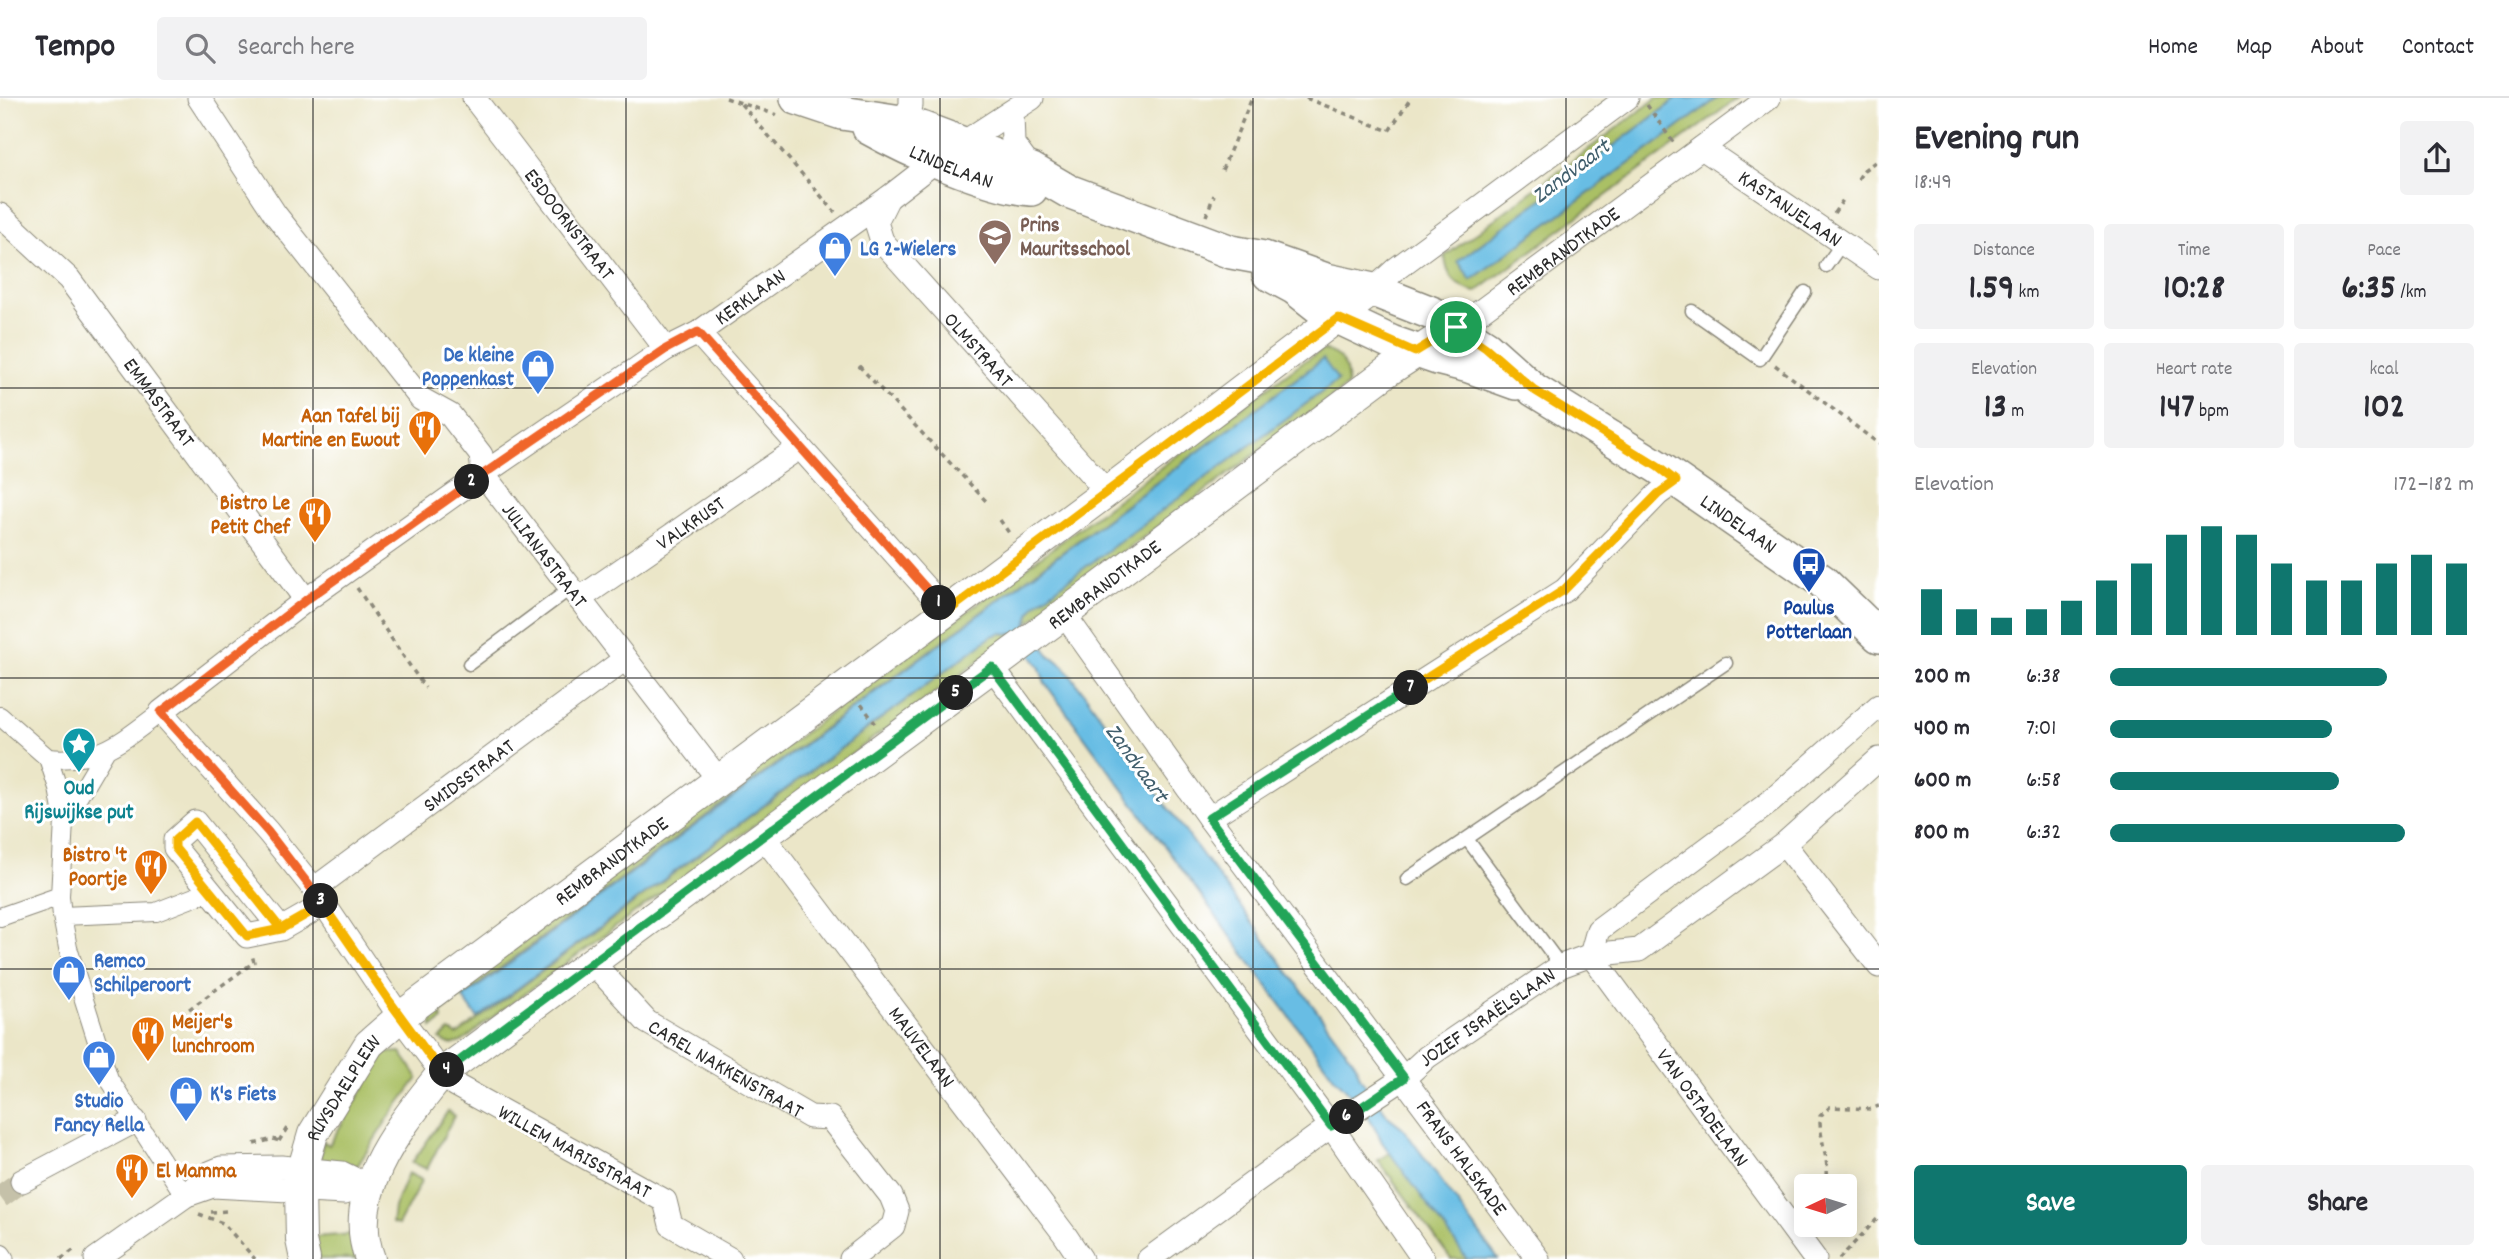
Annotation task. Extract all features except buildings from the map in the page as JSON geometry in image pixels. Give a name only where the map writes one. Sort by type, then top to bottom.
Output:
[{"type":"main road","name":"LINDELAAN","points":[[797,98],[842,113],[901,146],[950,151],[1032,170],[1068,191],[1231,252],[1295,288],[1323,310],[1415,352],[1469,366],[1534,390]]},
{"type":"main road","name":"LINDELAAN","points":[[842,113],[906,110],[950,151],[1022,188],[1068,191]]},
{"type":"main road","name":"LINDELAAN","points":[[1231,252],[1264,258],[1326,279],[1373,290],[1427,311],[1456,327],[1486,348],[1534,390],[1658,467],[1667,488],[1879,617]]},
{"type":"main road","name":"LINDELAAN","points":[[1836,593],[1879,636]]},
{"type":"street","name":"JULIANASTRAAT","points":[[199,98],[275,214],[421,399],[450,415],[481,455],[483,474],[719,780]]},
{"type":"street","name":"ESDOORNSTRAAT","points":[[474,98],[666,349]]},
{"type":"street","name":"KERKLAAN","points":[[48,758],[72,760],[104,752],[161,712],[306,600],[483,474],[666,349],[698,332],[950,151],[1032,98]]},
{"type":"street","name":"REMBRANDTKADE","points":[[442,1073],[1415,352],[1485,309],[1769,98]]},
{"type":"street","name":"REMBRANDTKADE","points":[[400,1017],[947,612],[1338,318],[1396,269],[1610,102]]},
{"type":"street","points":[[1012,112],[1013,144],[1032,170]]},
{"type":"street","name":"KASTANJELAAN","points":[[1702,148],[1879,268]]},
{"type":"street","name":"OLMSTRAAT","points":[[888,198],[876,222],[882,241],[1107,492]]},
{"type":"street","name":"EMMASTRAAT","points":[[0,216],[69,279],[306,600]]},
{"type":"street","points":[[698,332],[947,612]]},
{"type":"street","name":"VALKRUST","points":[[575,594],[800,447]]},
{"type":"street","points":[[1209,818],[1564,590],[1667,488]]},
{"type":"street","name":"FRANS HALSKADE","points":[[1064,614],[1399,1081],[1538,1259]]},
{"type":"street","name":"SMIDSSTRAAT","points":[[247,936],[281,929],[318,897],[625,659]]},
{"type":"street","points":[[992,667],[1340,1120],[1423,1259]]},
{"type":"street","points":[[1591,955],[1598,930],[1770,802],[1879,706]]},
{"type":"street","points":[[161,712],[268,832],[318,897],[400,1017]]},
{"type":"street","points":[[0,716],[48,758],[58,788],[65,821],[60,896],[62,916],[68,948],[109,1079],[191,1205]]},
{"type":"street","name":"KERKLAAN","points":[[65,821],[104,752]]},
{"type":"street","name":"JOZEF ISRAËLSLAAN","points":[[1149,1259],[1340,1120],[1399,1081],[1427,1057],[1561,966],[1591,955],[1639,950],[1784,844],[1879,759]]},
{"type":"street","points":[[247,936],[175,848],[175,840],[195,822],[281,929]]},
{"type":"street","name":"MAUVELAAN","points":[[763,836],[1081,1259]]},
{"type":"street","points":[[1784,844],[1879,966]]},
{"type":"street","points":[[62,916],[156,912],[210,891]]},
{"type":"street","points":[[0,917],[60,896]]},
{"type":"street","name":"VAN OSTADELAAN","points":[[1591,955],[1815,1259]]},
{"type":"street","name":"CAREL NAKKENSTRAAT","points":[[592,962],[647,1022],[810,1116],[831,1118],[891,1196],[897,1211],[893,1226],[851,1259]]},
{"type":"street","name":"RUYSDAELPLEIN","points":[[305,1259],[302,1240],[302,1179],[313,1134],[369,1044],[400,1017],[442,1073]]},
{"type":"street","points":[[370,1259],[363,1218],[379,1164],[442,1073]]},
{"type":"street","name":"WILLEM MARISSTRAAT","points":[[442,1073],[455,1085],[665,1201],[671,1224],[730,1259]]},
{"type":"street","points":[[22,1181],[135,1121]]},
{"type":"street","points":[[96,1259],[191,1205],[209,1173],[221,1168],[302,1179]]},
{"type":"street","name":"RUYSDAELPLEIN","points":[[302,1179],[342,1173],[371,1187]]},
{"type":"lane","points":[[1826,266],[1843,242]]},
{"type":"lane","points":[[1692,311],[1760,359],[1805,292]]},
{"type":"lane","points":[[469,664],[575,594]]},
{"type":"lane","points":[[1407,879],[1726,663]]},
{"type":"lane","points":[[1468,839],[1561,966]]},
{"type":"path","points":[[1223,170],[1252,98]]},
{"type":"path","points":[[1306,98],[1389,131],[1411,98]]},
{"type":"path","points":[[740,103],[848,226]]},
{"type":"path","points":[[1649,107],[1672,139]]},
{"type":"path","points":[[1858,179],[1864,170],[1879,159]]},
{"type":"path","points":[[1206,219],[1214,195]]},
{"type":"path","points":[[1763,355],[1879,444]]},
{"type":"path","points":[[859,366],[986,501]]},
{"type":"path","points":[[1000,520],[1014,540]]},
{"type":"path","points":[[346,572],[425,688]]},
{"type":"path","points":[[857,698],[878,728]]},
{"type":"path","points":[[180,1015],[254,962],[247,936]]},
{"type":"path","points":[[1827,1174],[1828,1163],[1820,1116],[1830,1107],[1858,1109],[1879,1106]]},
{"type":"path","points":[[191,1205],[223,1223],[255,1259]]},
{"type":"path","points":[[1839,1259],[1879,1217]]},
{"type":"green space","points":[[1657,98],[1678,98],[1458,261],[1471,280],[1718,98],[1738,98],[1476,292],[1463,288],[1454,280],[1448,270],[1445,256]]},
{"type":"green space","points":[[1323,350],[1335,355],[1342,362],[1347,373],[1347,386],[1028,623],[1036,603],[1338,380],[1322,360],[441,1012],[442,1020],[432,1028],[433,1009],[1301,363]]},
{"type":"green space","points":[[1001,633],[1014,635],[467,1038],[451,1044],[440,1039],[450,1031],[457,1035],[992,636]]},
{"type":"green space","points":[[401,1052],[418,1078],[354,1171],[320,1160],[323,1141],[329,1145],[385,1053]]},
{"type":"green space","points":[[448,1111],[454,1116],[427,1169],[412,1163]]},
{"type":"green space","points":[[1391,1152],[1469,1259],[1451,1259],[1378,1160]]},
{"type":"green space","points":[[408,1173],[422,1180],[398,1225],[392,1223],[394,1207]]},
{"type":"green space","points":[[353,1234],[358,1259],[319,1259],[314,1237]]},
{"type":"water","points":[[1678,98],[1718,98],[1471,280],[1458,261]]},
{"type":"water","points":[[1323,359],[1338,380],[1037,603],[1031,611],[1027,625],[1051,657],[1064,666],[1355,1063],[1361,1079],[1389,1117],[1402,1127],[1498,1259],[1467,1259],[1382,1142],[1367,1114],[1334,1077],[1045,683],[1039,666],[1015,634],[1001,633],[992,636],[478,1018],[463,998]]},
{"type":"tunnel","points":[[0,1197],[22,1181]]},
{"type":"place","name":"Prins Mauritsschool","points":[[995,266]]},
{"type":"place","name":"LG 2-Wielers","points":[[835,278]]},
{"type":"place","name":"De kleine Poppenkast","points":[[538,396]]},
{"type":"place","name":"Aan Tafel bij Martine en Ewout","points":[[425,457]]},
{"type":"place","name":"Bistro Le Petit Chef","points":[[315,544]]},
{"type":"place","name":"Paulus Potterlaan","points":[[1809,594]]},
{"type":"place","name":"Oud Rijswijkse put","points":[[79,774]]},
{"type":"place","name":"Bistro 't Poortje","points":[[151,896]]},
{"type":"place","name":"Remco Schilperoort","points":[[69,1002]]},
{"type":"place","name":"Meijer's lunchroom","points":[[148,1063]]},
{"type":"place","name":"Studio Fancy Rella","points":[[99,1087]]},
{"type":"place","name":"K's Fiets","points":[[186,1123]]},
{"type":"place","name":"El Mamma","points":[[132,1200]]},
{"type":"route","points":[[1456,327],[1415,352],[1338,318],[947,612],[698,332],[666,349],[483,474],[306,600],[161,712],[268,832],[323,905],[281,929],[195,822],[175,840],[175,848],[247,936],[281,929],[299,919],[323,905],[442,1073],[992,667],[1331,1126],[1404,1078],[1209,818],[1564,590],[1658,494],[1676,481],[1534,390],[1486,348],[1456,327]]},
{"type":"water label","name":"Zandvaart","points":[[1570,170]]},
{"type":"water label","name":"Zandvaart","points":[[1138,762]]}]
